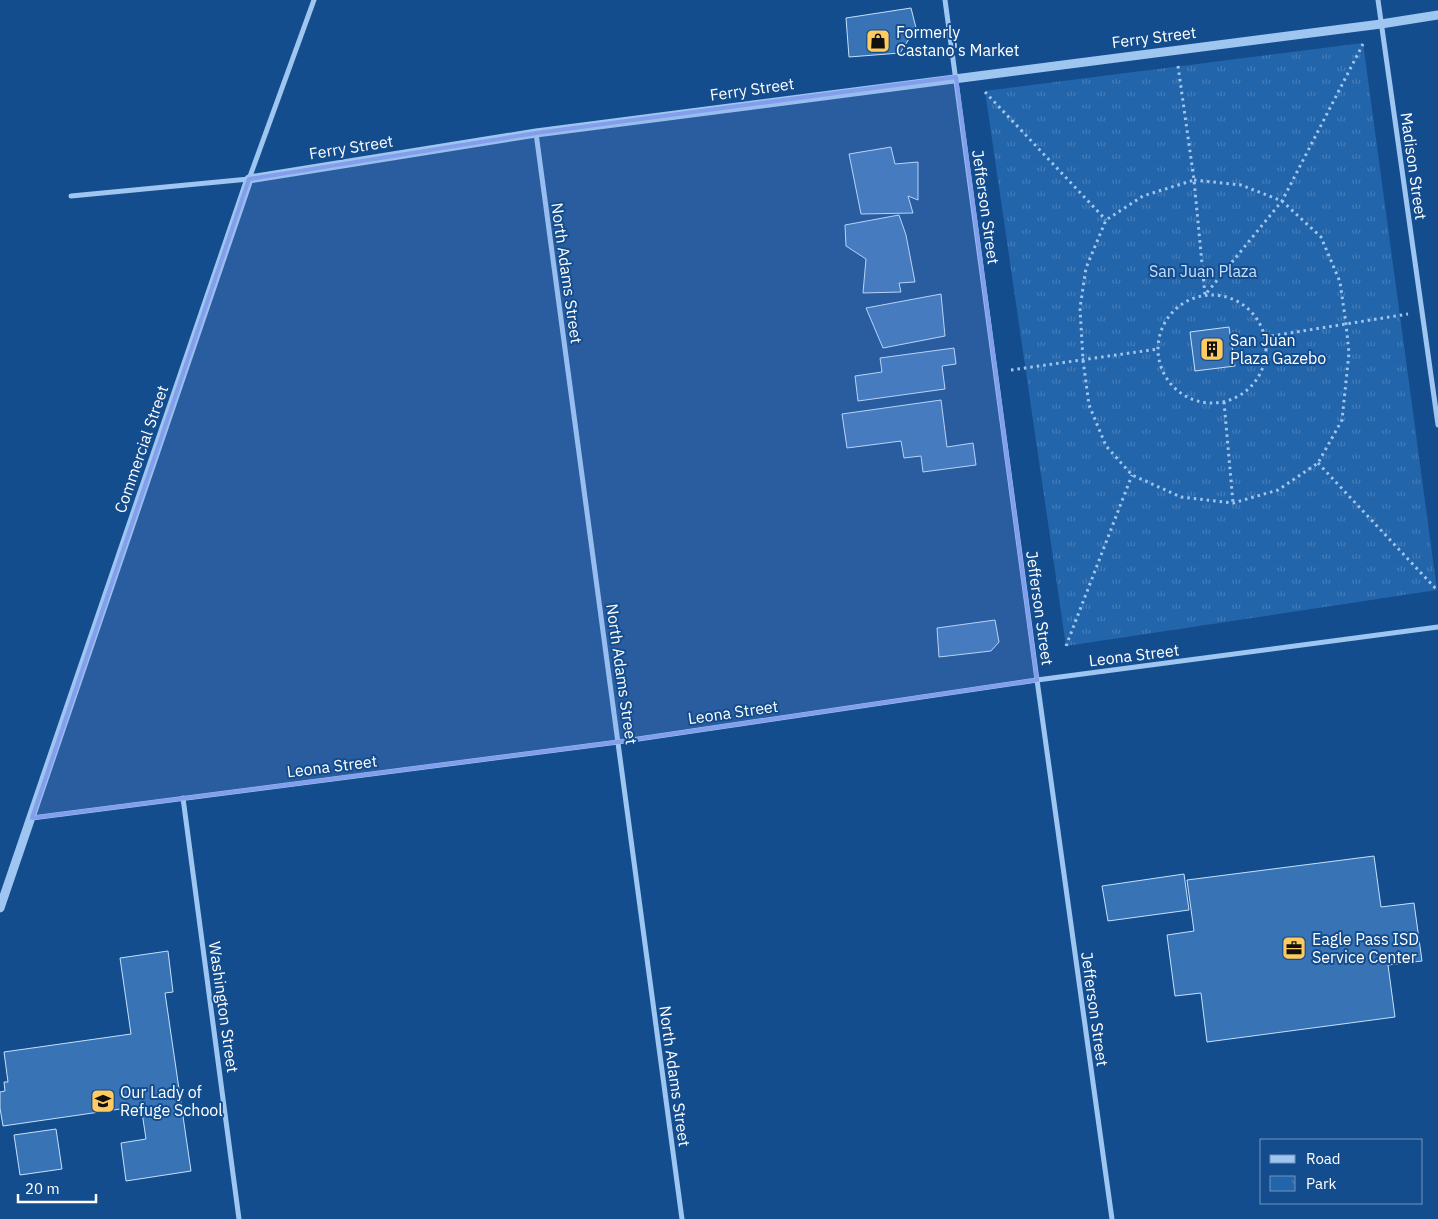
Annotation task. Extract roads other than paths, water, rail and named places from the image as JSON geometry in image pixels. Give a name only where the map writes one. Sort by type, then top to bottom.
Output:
[{"type":"street","name":"Commercial Street","points":[[0,908],[248,179],[314,0]]},
{"type":"street","name":"Jefferson Street","points":[[945,0],[1112,1219]]},
{"type":"street","name":"Madison Street","points":[[1378,0],[1438,425]]},
{"type":"street","name":"Ferry Street","points":[[71,196],[248,179],[536,133],[1381,24],[1438,15]]},
{"type":"street","name":"North Adams Street","points":[[536,133],[682,1219]]},
{"type":"street","name":"Leona Street","points":[[32,818],[618,742],[1037,680],[1438,627]]},
{"type":"street","name":"Washington Street","points":[[183,798],[239,1219]]},
{"type":"place","name":"Formerly Castano's Market","points":[[878,41]]},
{"type":"place","name":"San Juan Plaza Gazebo","points":[[1212,349]]},
{"type":"place","name":"Eagle Pass ISD Service Center","points":[[1294,948]]},
{"type":"place","name":"Our Lady of Refuge School","points":[[103,1101]]},
{"type":"park label","name":"San Juan Plaza","points":[[1203,271]]}]
